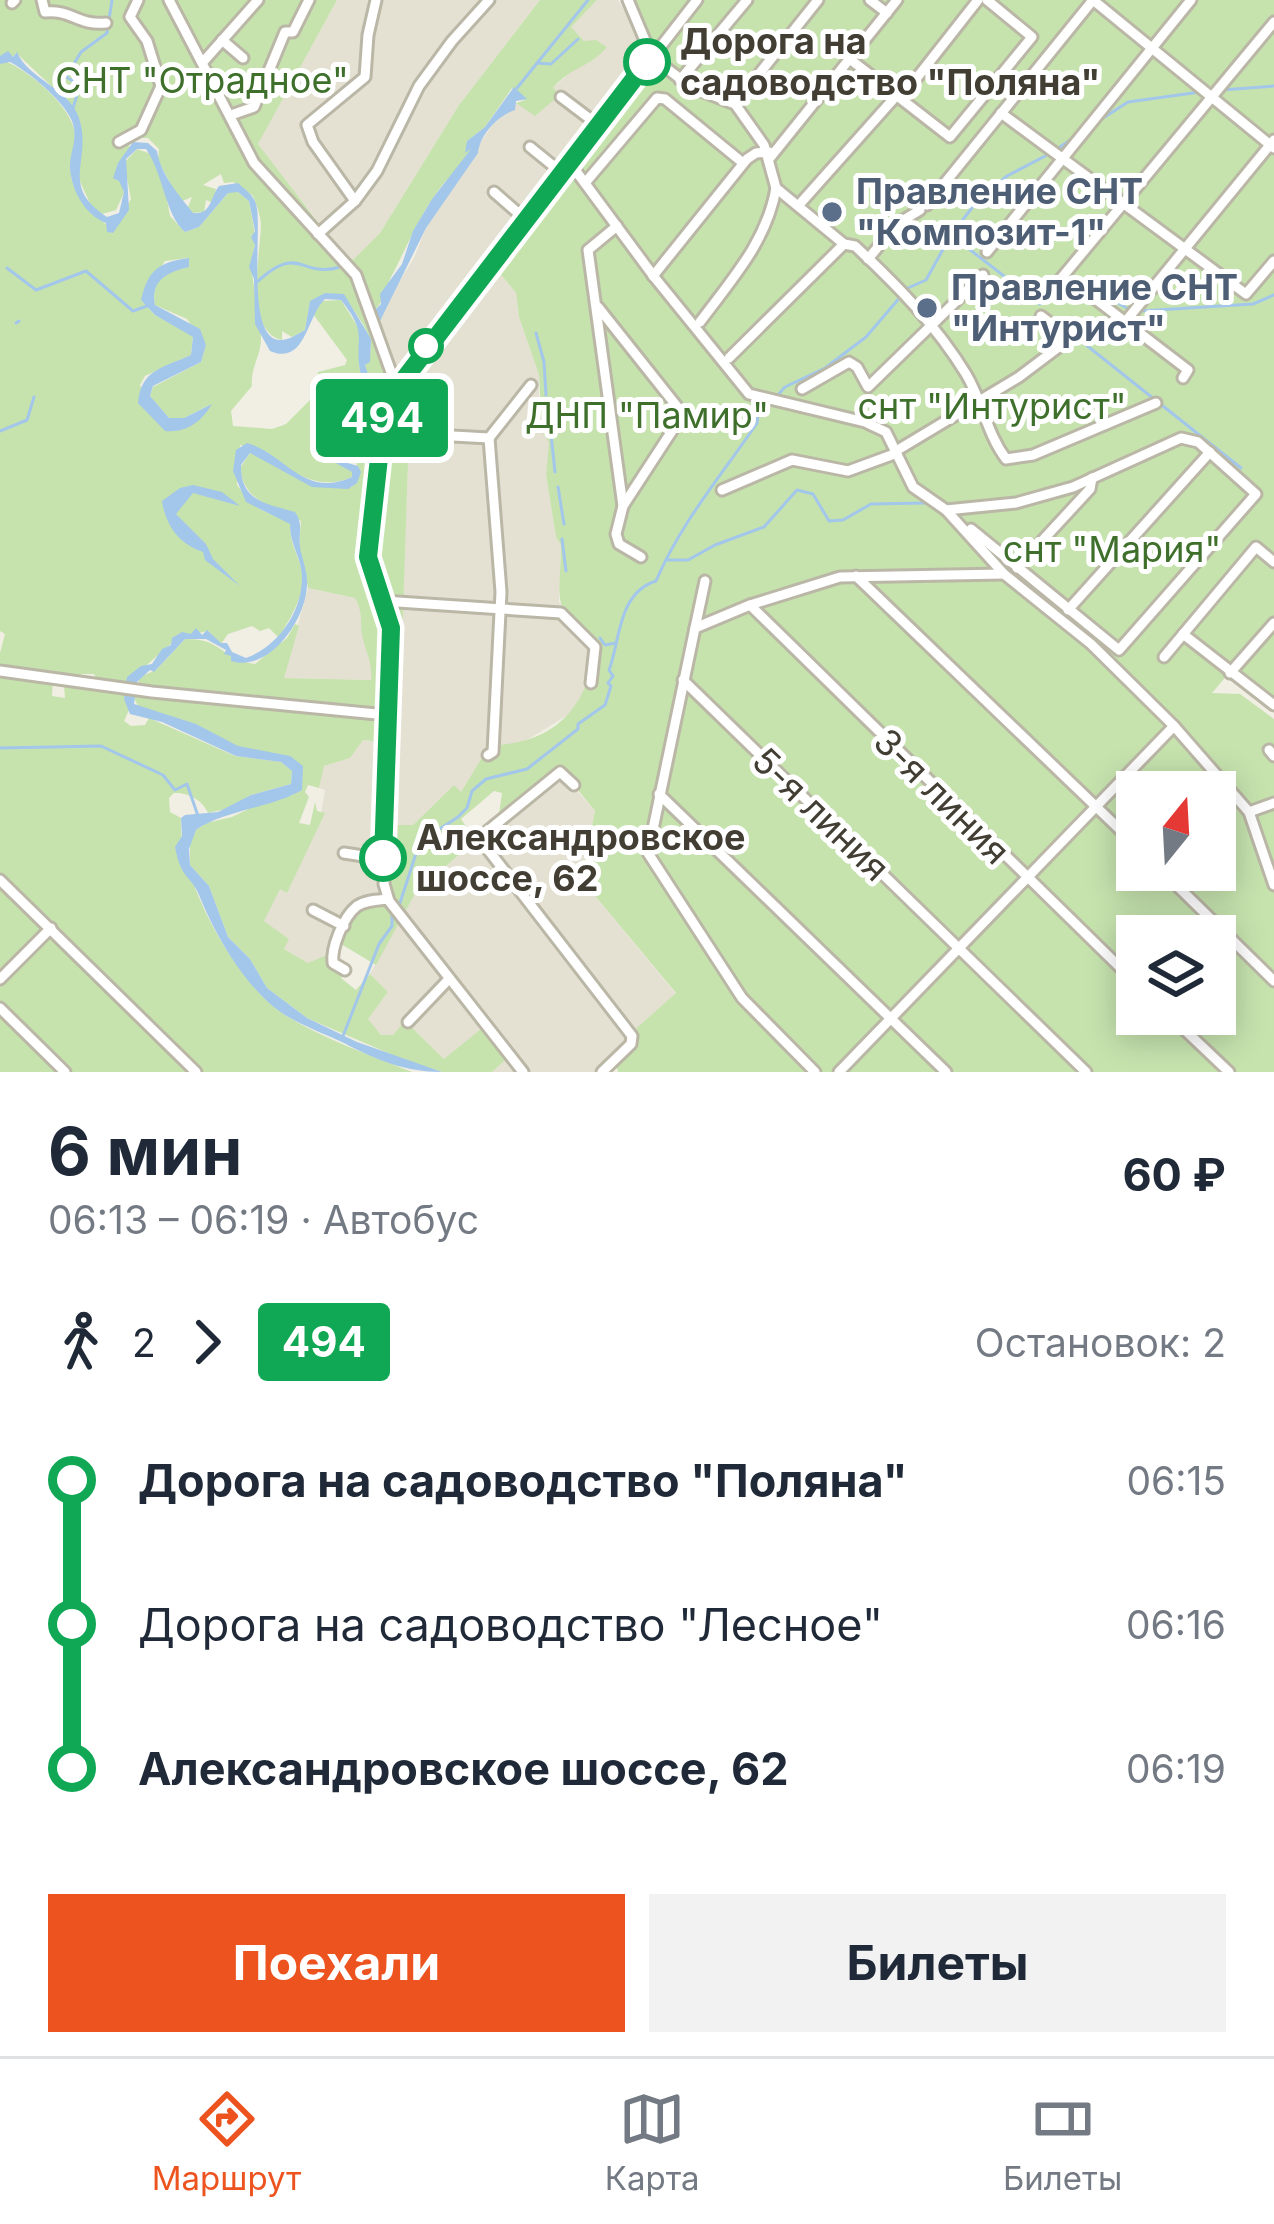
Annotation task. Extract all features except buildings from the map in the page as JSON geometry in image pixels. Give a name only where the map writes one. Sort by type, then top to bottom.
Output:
[{"type":"street","points":[[42,0],[45,12],[65,13],[92,26],[106,23]]},
{"type":"street","points":[[119,142],[141,130],[161,86],[147,41],[130,17],[138,0]]},
{"type":"street","points":[[184,0],[175,11],[254,163],[356,275],[396,386]]},
{"type":"street","points":[[203,62],[257,0]]},
{"type":"street","points":[[231,115],[254,107],[285,32],[293,32],[309,0]]},
{"type":"street","points":[[355,201],[313,142],[307,125],[365,77],[376,0]]},
{"type":"street","points":[[318,234],[355,201],[377,171],[419,86],[489,0]]},
{"type":"street","points":[[628,0],[652,57],[680,80],[735,104],[770,155],[776,188],[772,212],[758,244],[700,322]]},
{"type":"street","points":[[523,1072],[403,920],[390,902],[383,879],[391,628],[368,557],[385,404],[697,0]]},
{"type":"street","points":[[680,80],[747,0]]},
{"type":"street","points":[[735,104],[818,0]]},
{"type":"street","points":[[869,0],[887,13]]},
{"type":"street","points":[[770,155],[897,0]]},
{"type":"street","points":[[772,212],[794,203],[899,97],[982,0],[1032,37],[950,136],[899,97],[851,60]]},
{"type":"street","points":[[868,259],[897,224],[923,207],[1093,0],[1273,144],[1125,322]]},
{"type":"street","points":[[987,251],[1055,154],[1191,0]]},
{"type":"street","points":[[1048,293],[1274,22]]},
{"type":"street","points":[[222,40],[243,58]]},
{"type":"street","points":[[561,97],[598,125]]},
{"type":"street","points":[[585,183],[657,98],[665,99],[742,164]]},
{"type":"street","points":[[1001,113],[1246,294],[1274,261]]},
{"type":"street","points":[[530,147],[585,183],[749,394],[865,422],[886,432],[899,450],[913,488],[948,510],[1114,649],[1122,649],[1256,494],[1210,452],[1190,438],[1180,438],[1092,478],[1016,503],[948,510]]},
{"type":"street","points":[[653,276],[742,164],[756,153],[770,155]]},
{"type":"street","points":[[776,188],[844,244],[854,246],[934,327],[979,400],[990,436],[1006,459],[1033,455],[1156,403]]},
{"type":"street","points":[[494,192],[525,219]]},
{"type":"street","points":[[617,226],[588,250],[623,506]]},
{"type":"street","points":[[729,358],[844,244]]},
{"type":"street","points":[[802,389],[848,362],[857,367],[868,388],[983,274]]},
{"type":"street","points":[[1081,288],[1188,370]]},
{"type":"street","points":[[595,304],[683,414],[623,506],[616,533],[619,544],[641,557]]},
{"type":"street","points":[[722,490],[792,460],[848,471],[899,450],[1019,377],[1071,337],[1041,316]]},
{"type":"street","points":[[488,755],[493,752],[500,606],[489,438],[531,385]]},
{"type":"street","points":[[381,432],[489,438]]},
{"type":"street","points":[[1067,610],[1210,452]]},
{"type":"street","points":[[1017,568],[1090,489],[1092,478]]},
{"type":"street","points":[[948,510],[1004,574],[1091,644],[1174,726],[1250,812],[1274,885]]},
{"type":"street","points":[[1164,657],[1256,547],[1274,562]]},
{"type":"street","points":[[695,628],[749,605],[856,576],[1004,574]]},
{"type":"street","points":[[856,576],[1116,826]]},
{"type":"street","points":[[704,581],[648,853],[742,998],[815,1072]]},
{"type":"street","points":[[383,601],[561,613],[595,647],[591,683]]},
{"type":"street","name":"3-я линия","points":[[749,605],[1116,965]]},
{"type":"street","points":[[1230,674],[1274,622]]},
{"type":"street","points":[[1183,634],[1274,706]]},
{"type":"street","points":[[0,671],[150,692],[387,715]]},
{"type":"street","name":"5-я линия","points":[[683,680],[1086,1072]]},
{"type":"street","points":[[839,1072],[1174,726]]},
{"type":"street","points":[[569,787],[564,774],[552,776],[479,838],[632,1036],[616,1066],[602,1072]]},
{"type":"street","points":[[659,794],[946,1072]]},
{"type":"street","points":[[1250,812],[1274,803]]},
{"type":"street","points":[[344,853],[383,859]]},
{"type":"street","points":[[0,880],[196,1072]]},
{"type":"street","points":[[1182,891],[1274,981]]},
{"type":"street","points":[[345,970],[332,962],[344,926],[359,904],[390,902]]},
{"type":"street","points":[[313,910],[344,926]]},
{"type":"street","points":[[0,980],[51,928]]},
{"type":"street","points":[[408,1022],[449,979]]},
{"type":"street","points":[[0,1008],[65,1072]]},
{"type":"street","points":[[1190,1035],[1229,1072]]},
{"type":"shaded area","points":[[337,0],[540,0],[459,105],[380,233],[351,263],[257,145]]},
{"type":"shaded area","points":[[597,0],[618,0],[652,57],[399,383],[377,327],[387,301],[426,228],[492,125],[516,103],[540,109],[561,93],[553,88],[577,66],[584,41],[570,27]]},
{"type":"shaded area","points":[[499,271],[516,293],[539,375],[539,400],[550,442],[546,475],[561,545],[559,602],[592,641],[592,680],[576,710],[519,745],[483,757],[461,792],[453,786],[413,825],[395,825],[409,434],[391,432],[393,410]]},
{"type":"shaded area","points":[[308,588],[355,598],[363,611],[371,680],[283,678]]},
{"type":"shaded area","points":[[362,740],[386,742],[386,892],[372,897],[332,953],[309,964],[283,948],[263,921],[280,888],[286,892],[321,813],[323,766],[350,758]]},
{"type":"shaded area","points":[[560,772],[595,811],[581,879],[676,994],[631,1033],[632,1040],[608,1072],[492,1072],[510,1056],[444,1059],[406,1022],[393,1035],[381,1035],[367,1020],[388,992],[370,974],[417,890]]},
{"type":"green space","points":[[0,0],[337,0],[258,144],[317,221],[312,227],[328,246],[333,241],[351,262],[380,233],[459,105],[540,0],[597,0],[571,27],[584,41],[596,40],[607,47],[560,81],[553,88],[561,94],[535,116],[516,103],[525,100],[512,88],[485,127],[467,141],[468,156],[439,189],[417,226],[374,311],[399,382],[652,58],[627,0],[1274,0],[1274,706],[1229,673],[1212,693],[1240,694],[1274,719],[1274,1072],[618,1072],[615,1061],[631,1044],[631,1033],[676,993],[581,879],[595,811],[565,774],[498,822],[502,793],[494,791],[461,819],[476,841],[417,890],[376,965],[341,944],[344,926],[354,911],[386,892],[385,742],[363,740],[350,758],[324,766],[319,788],[308,785],[309,797],[299,823],[310,825],[315,802],[317,811],[325,813],[287,893],[280,889],[264,921],[289,939],[284,949],[308,963],[332,953],[345,970],[341,978],[356,990],[370,974],[388,992],[368,1019],[381,1035],[393,1035],[405,1021],[444,1059],[486,1025],[510,1056],[492,1072],[442,1072],[307,1018],[267,988],[250,959],[228,937],[209,886],[190,865],[190,841],[206,823],[293,795],[303,767],[139,708],[134,698],[140,677],[156,670],[185,639],[207,642],[255,664],[287,638],[295,624],[299,626],[284,678],[371,680],[355,598],[308,588],[299,545],[301,521],[254,496],[240,468],[250,453],[319,485],[352,487],[356,463],[352,448],[344,449],[358,428],[362,430],[371,405],[365,366],[369,337],[344,295],[325,293],[310,302],[305,330],[292,337],[282,331],[282,340],[270,334],[258,306],[261,225],[253,196],[233,182],[224,183],[221,174],[203,185],[216,189],[213,203],[206,200],[204,212],[193,213],[188,207],[192,197],[180,202],[158,160],[159,149],[148,138],[127,138],[130,149],[117,168],[124,193],[116,210],[102,214],[93,210],[78,177],[82,135],[62,96],[16,53],[0,56]],"holes":[[[499,272],[516,293],[539,375],[542,432],[549,442],[546,475],[561,545],[559,592],[564,611],[595,647],[591,668],[576,703],[551,729],[515,743],[493,745],[497,756],[483,756],[461,792],[454,785],[413,825],[396,825],[409,433],[391,432],[393,410]]]},
{"type":"green space","points":[[5,61],[26,73],[66,112],[75,138],[71,173],[77,194],[115,230],[131,199],[124,163],[137,149],[151,154],[163,178],[170,216],[185,232],[199,227],[229,192],[238,192],[249,201],[261,339],[252,386],[231,411],[233,426],[272,429],[286,424],[317,393],[318,372],[345,365],[347,360],[313,314],[321,301],[341,300],[361,332],[359,365],[366,401],[355,425],[335,444],[326,445],[352,477],[321,482],[240,445],[237,485],[258,508],[290,524],[301,567],[300,595],[279,638],[269,628],[260,631],[252,626],[228,634],[221,644],[208,631],[179,637],[126,683],[81,674],[79,682],[53,679],[52,696],[65,698],[64,686],[125,695],[129,710],[124,721],[131,726],[145,725],[149,718],[235,756],[281,762],[292,771],[291,784],[208,813],[189,795],[174,793],[169,798],[170,812],[181,818],[182,842],[199,897],[229,954],[266,1000],[315,1032],[412,1072],[0,1072],[0,653],[5,634],[0,631],[0,64]],"holes":[[[188,258],[188,267],[162,278],[155,289],[155,305],[187,319],[206,345],[201,362],[153,387],[150,396],[169,418],[184,418],[209,405],[165,431],[140,385],[145,376],[191,355],[193,336],[155,315],[141,300],[165,261]]]},
{"type":"water","points":[[8,51],[13,57],[17,52],[74,108],[82,133],[80,183],[92,205],[107,217],[119,213],[124,192],[113,178],[133,142],[148,143],[157,151],[167,177],[193,213],[207,208],[219,186],[238,183],[256,204],[259,301],[269,334],[282,340],[305,330],[310,301],[325,293],[344,294],[371,339],[370,362],[365,365],[370,406],[343,453],[344,462],[358,466],[361,472],[357,483],[348,489],[312,487],[250,453],[241,465],[250,494],[295,512],[299,521],[307,585],[293,628],[271,651],[245,663],[231,661],[226,650],[206,639],[185,639],[154,672],[150,670],[137,682],[134,704],[196,724],[238,746],[290,756],[303,766],[302,790],[196,830],[189,849],[190,865],[209,886],[228,937],[250,959],[267,988],[307,1018],[357,1042],[442,1072],[403,1067],[368,1055],[292,1019],[245,977],[180,866],[175,847],[182,836],[181,818],[218,812],[251,795],[291,784],[292,771],[281,762],[236,756],[162,722],[130,714],[124,699],[127,677],[152,664],[182,632],[191,634],[196,628],[202,635],[207,630],[246,658],[278,637],[293,615],[302,577],[290,524],[246,502],[233,471],[236,450],[247,443],[320,483],[352,477],[352,472],[334,462],[334,453],[366,399],[355,321],[341,300],[325,299],[298,346],[282,354],[270,351],[255,324],[254,279],[249,267],[255,231],[249,201],[238,192],[228,193],[199,227],[185,232],[173,216],[146,149],[137,149],[126,159],[129,210],[113,233],[107,232],[106,223],[86,208],[74,186],[70,163],[74,134],[68,113],[27,73],[10,62],[0,64],[0,56]]},
{"type":"water","points":[[514,87],[527,99],[516,101],[515,110],[486,133],[478,153],[426,228],[377,327],[374,311],[381,304],[380,294],[402,264],[413,231],[471,149],[465,153],[467,141],[485,127]]},
{"type":"water","points":[[189,258],[189,267],[158,283],[155,305],[200,329],[206,345],[201,362],[153,386],[150,396],[169,418],[184,418],[212,404],[193,425],[165,431],[138,403],[140,392],[155,371],[191,355],[193,337],[155,315],[141,300],[156,269]]},
{"type":"water","points":[[193,485],[222,492],[240,506],[193,493],[176,514],[240,586],[181,539],[167,518],[162,501]]},
{"type":"waterway","points":[[73,108],[80,85],[66,77],[81,52],[107,33],[112,0]]},
{"type":"waterway","points":[[517,88],[588,0]]},
{"type":"waterway","points":[[537,63],[551,64],[578,39]]},
{"type":"waterway","points":[[1222,90],[1274,86]]},
{"type":"waterway","points":[[1097,122],[1128,102],[1200,92]]},
{"type":"waterway","points":[[1057,149],[1079,134]]},
{"type":"waterway","points":[[776,397],[866,337],[908,288],[926,280],[978,200],[1007,176],[1049,154]]},
{"type":"waterway","points":[[951,235],[1040,304],[1050,295]]},
{"type":"waterway","points":[[257,282],[282,264],[340,267]]},
{"type":"waterway","points":[[7,268],[36,290],[86,271],[133,311],[147,306]]},
{"type":"waterway","points":[[1058,289],[1072,276],[1130,310]]},
{"type":"waterway","points":[[1141,311],[1253,304],[1274,295]]},
{"type":"waterway","points":[[536,333],[546,395]]},
{"type":"waterway","points":[[1076,337],[1241,468]]},
{"type":"waterway","points":[[0,431],[27,420],[34,397]]},
{"type":"waterway","points":[[435,832],[467,808],[472,791],[486,779],[527,769],[605,705],[613,676],[609,670],[627,607],[643,587],[656,581],[690,519],[770,404]]},
{"type":"waterway","points":[[551,434],[555,472]]},
{"type":"waterway","points":[[558,487],[564,524]]},
{"type":"waterway","points":[[666,560],[688,560],[764,527],[797,490],[813,494],[829,521],[843,520],[871,504],[925,503]]},
{"type":"waterway","points":[[562,539],[566,571]]},
{"type":"waterway","points":[[600,638],[605,645],[616,643]]},
{"type":"waterway","points":[[0,748],[101,746],[163,775],[175,790],[187,784],[198,816]]},
{"type":"waterway","points":[[399,906],[420,841],[431,834]]},
{"type":"waterway","points":[[343,1036],[379,944],[392,926],[392,913]]},
{"type":"bus line","name":"494","points":[[383,858],[391,628],[368,557],[385,404],[647,62]]},
{"type":"place","name":"Дорога на садоводство \"Поляна\"","points":[[647,62]]},
{"type":"place","name":"Правление СНТ \"Композит-1\"","points":[[832,212]]},
{"type":"place","name":"Правление СНТ \"Интурист\"","points":[[927,308]]},
{"type":"place","name":"Александровское шоссе, 62","points":[[383,858]]},
{"type":"park label","name":"СНТ \"Отрадное\"","points":[[202,80]]},
{"type":"park label","name":"снт \"Интурист\"","points":[[992,406]]},
{"type":"park label","name":"ДНП \"Памир\"","points":[[647,415]]},
{"type":"park label","name":"снт \"Мария\"","points":[[1112,549]]}]
